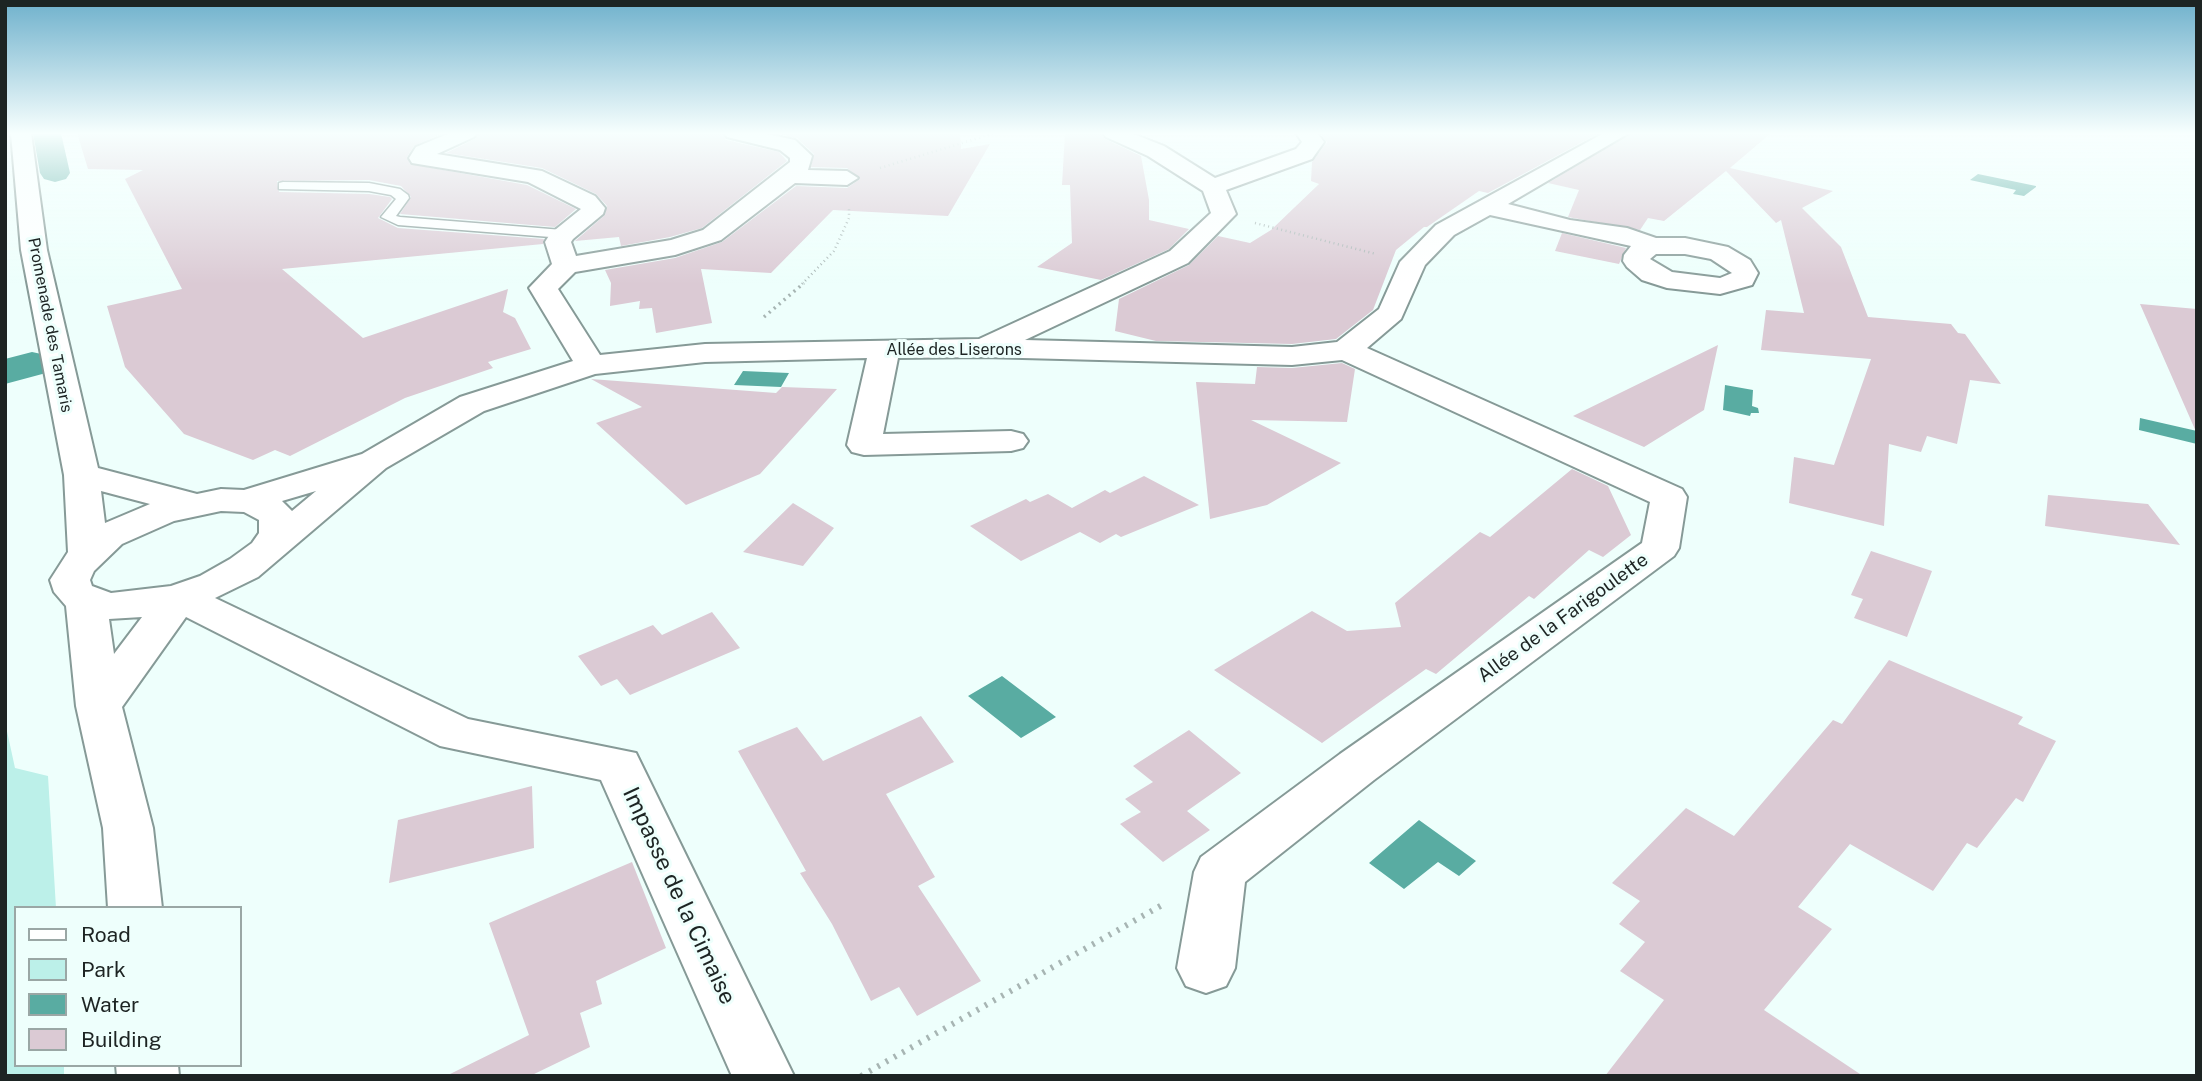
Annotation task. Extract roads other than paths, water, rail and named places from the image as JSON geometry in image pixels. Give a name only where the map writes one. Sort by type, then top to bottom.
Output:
[{"type":"street","name":"Promenade des Tamaris","points":[[27,183],[34,250],[82,475],[88,552]]},
{"type":"street","points":[[550,183],[587,201],[593,208],[591,214],[563,234],[558,243],[566,266]]},
{"type":"street","points":[[591,365],[543,288],[566,266],[676,247],[712,235],[780,183]]},
{"type":"street","points":[[984,348],[1179,257],[1224,214],[1213,187],[1207,183]]},
{"type":"street","points":[[1213,187],[1223,183]]},
{"type":"street","points":[[1346,350],[1391,313],[1413,262],[1445,230],[1529,183]]},
{"type":"street","points":[[1489,206],[1570,228],[1628,236],[1653,246]]},
{"type":"street","name":"Allée des Liserons","points":[[374,461],[472,404],[591,365],[716,353],[984,348],[1292,356],[1346,350]]},
{"type":"street","points":[[884,350],[864,446],[1011,440]]},
{"type":"street","name":"Allée de la Farigoulette","points":[[1206,968],[1220,872],[1357,767],[1660,548],[1669,497],[1346,350]]},
{"type":"street","points":[[374,461],[266,551],[224,579],[179,597],[143,604],[111,606],[86,601],[74,592],[70,580],[76,566],[88,552],[134,523],[193,504],[246,501],[374,461]]},
{"type":"street","points":[[82,475],[193,504]]},
{"type":"street","points":[[246,501],[267,507],[278,518],[278,533],[266,551]]},
{"type":"street","points":[[99,706],[179,597]]},
{"type":"street","name":"Impasse de la Cimaise","points":[[179,597],[457,734],[619,766],[763,1076]]},
{"type":"street","points":[[86,601],[99,706],[128,828],[135,906]]},
{"type":"lane","points":[[284,186],[369,187],[395,192],[403,198],[388,217],[398,221],[563,234]]},
{"type":"water","points":[[1986,183],[2036,186],[2024,196],[2013,194],[2016,190]]},
{"type":"water","points":[[743,371],[789,373],[781,387],[734,385]]},
{"type":"water","points":[[1725,385],[1753,390],[1752,406],[1758,408],[1759,413],[1751,413],[1750,416],[1723,410]]},
{"type":"water","points":[[2140,418],[2197,431],[2197,444],[2139,430]]},
{"type":"water","points":[[1002,676],[1056,717],[1021,738],[968,696]]},
{"type":"water","points":[[1419,820],[1476,861],[1459,876],[1438,862],[1404,889],[1369,863]]},
{"type":"waterway","points":[[5,372],[32,364]]}]
